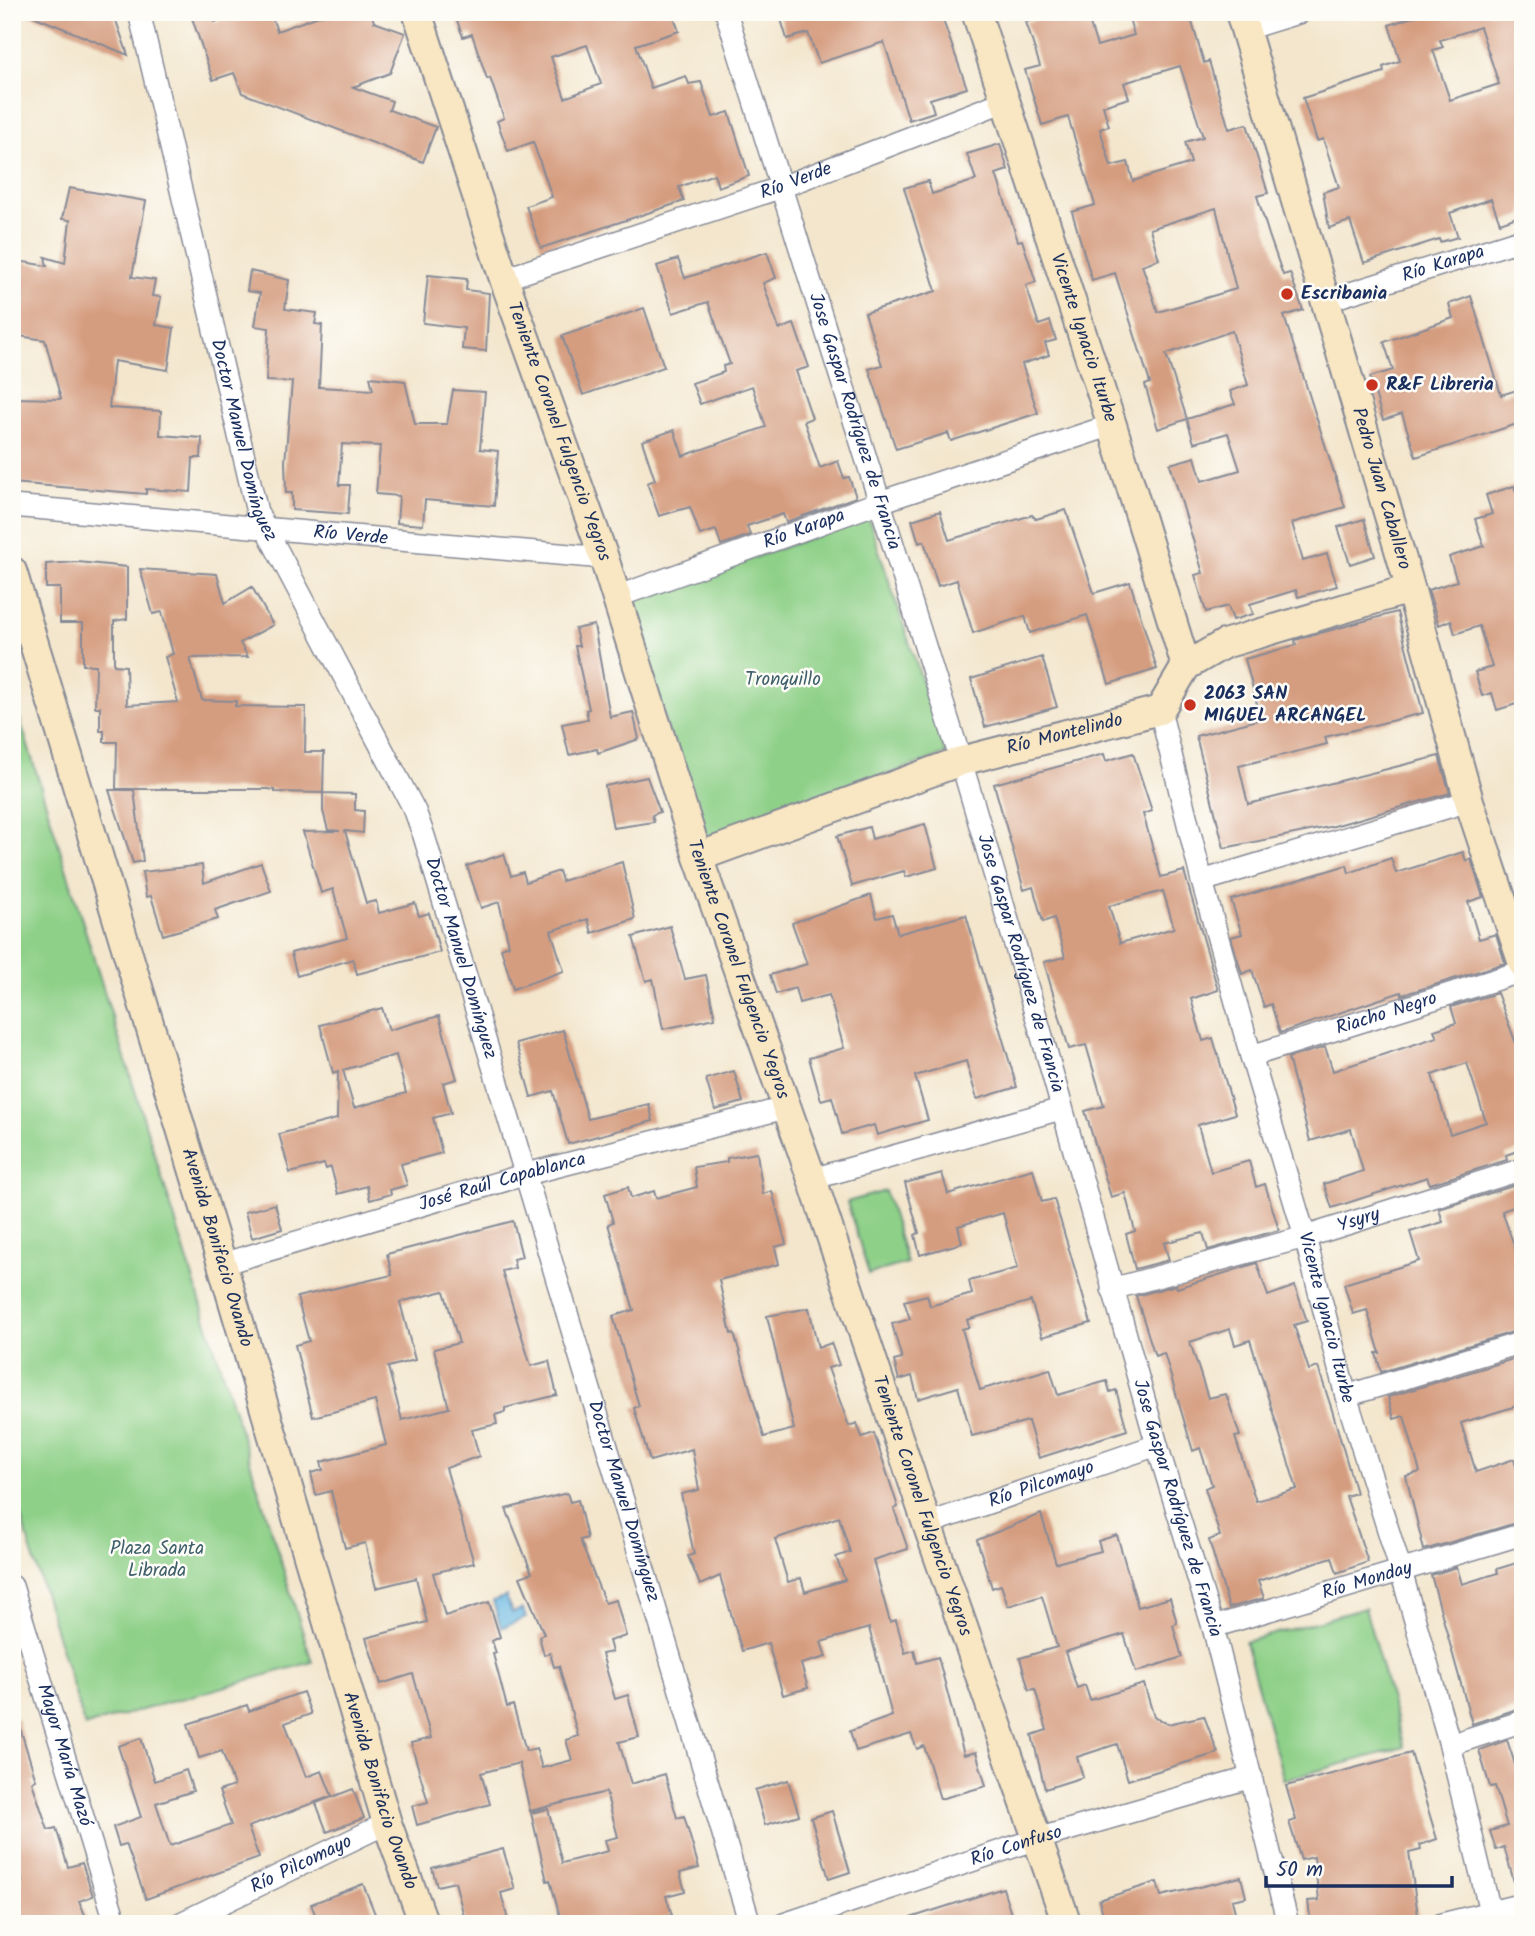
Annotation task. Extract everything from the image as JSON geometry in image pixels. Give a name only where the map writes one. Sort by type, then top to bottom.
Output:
[{"type":"street","name":"Doctor Manuel Domínguez","points":[[139,12],[254,503],[265,530],[415,811],[527,1174],[750,1924]]},
{"type":"street","name":"Teniente Coronel Fulgencio Yegros","points":[[417,12],[504,279],[604,558],[698,857],[812,1179],[927,1524],[1067,1924]]},
{"type":"street","name":"Jose Gaspar Rodríguez de Francia","points":[[726,12],[779,188],[961,761],[1157,1446],[1213,1627],[1288,1924]]},
{"type":"street","name":"Vicente Ignacio Iturbe","points":[[976,12],[1112,425],[1186,666]]},
{"type":"street","points":[[1243,21],[1301,12]]},
{"type":"street","name":"Pedro Juan Caballero","points":[[1243,21],[1410,589],[1469,801],[1520,949]]},
{"type":"street","name":"Río Verde","points":[[504,279],[779,188],[1005,101]]},
{"type":"street","name":"Río Karapa","points":[[1325,301],[1523,239]]},
{"type":"street","name":"Río Karapa","points":[[616,597],[880,502],[1112,425]]},
{"type":"street","name":"Río Verde","points":[[12,506],[604,558]]},
{"type":"street","name":"Avenida Bonifacio Ovando","points":[[12,571],[222,1264],[387,1823],[424,1924]]},
{"type":"street","points":[[1160,710],[1186,666],[1224,644],[1410,589]]},
{"type":"street","name":"Vicente Ignacio Iturbe","points":[[1160,710],[1202,881],[1306,1237],[1346,1396],[1401,1571],[1450,1745],[1492,1919]]},
{"type":"street","name":"Río Montelindo","points":[[698,857],[961,761],[1160,710]]},
{"type":"street","points":[[1202,881],[1469,801]]},
{"type":"street","name":"Riacho Negro","points":[[1251,1056],[1523,971]]},
{"type":"street","name":"José Raúl Capablanca","points":[[222,1264],[527,1174],[786,1108]]},
{"type":"street","points":[[812,1179],[1061,1109]]},
{"type":"street","name":"Ysyry","points":[[1112,1289],[1306,1237],[1523,1169]]},
{"type":"street","points":[[1346,1396],[1523,1342]]},
{"type":"street","name":"Río Pilcomayo","points":[[927,1524],[1157,1446]]},
{"type":"street","name":"Río Monday","points":[[1213,1627],[1523,1534]]},
{"type":"street","name":"Mayor María Mazó","points":[[12,1586],[116,1924]]},
{"type":"street","points":[[1450,1745],[1523,1721]]},
{"type":"street","name":"Río Confuso","points":[[784,1924],[1037,1839],[1252,1777]]},
{"type":"street","name":"Río Pilcomayo","points":[[179,1924],[387,1823]]},
{"type":"street","points":[[1442,1924],[1492,1919],[1523,1905]]},
{"type":"green space","name":"Tronquillo","points":[[868,517],[946,754],[702,839],[627,603]]},
{"type":"green space","name":"Plaza Santa Librada","points":[[12,694],[312,1662],[85,1726],[12,1488]]},
{"type":"green space","points":[[885,1191],[907,1263],[869,1274],[847,1202]]},
{"type":"green space","points":[[1365,1608],[1404,1747],[1284,1780],[1245,1642]]},
{"type":"water","points":[[506,1596],[512,1613],[523,1609],[526,1618],[501,1628],[493,1601]]},
{"type":"building","points":[[113,12],[128,55],[26,13]]},
{"type":"building","points":[[190,12],[212,12],[215,22],[243,12],[270,12],[277,31],[330,12],[371,12],[374,22],[405,33],[390,73],[353,87],[392,101],[389,110],[436,127],[423,162],[242,93],[234,73],[213,80]]},
{"type":"building","points":[[454,12],[672,12],[679,31],[636,45],[651,88],[686,76],[689,84],[701,82],[713,117],[729,112],[749,176],[718,187],[714,174],[679,187],[684,201],[541,248],[526,206],[552,197],[533,142],[508,151],[497,121],[504,118],[490,78],[487,79],[472,34],[463,37]],"holes":[[[587,45],[601,84],[565,98],[551,57]]]},
{"type":"building","points":[[792,12],[940,12],[967,88],[930,99],[934,112],[909,120],[884,42],[819,63],[808,33],[787,39],[780,16]]},
{"type":"building","points":[[1035,12],[1086,12],[1097,46],[1134,35],[1127,12],[1189,12],[1204,63],[1209,61],[1229,129],[1247,124],[1268,193],[1257,196],[1283,275],[1290,273],[1303,310],[1284,316],[1345,507],[1292,523],[1303,561],[1327,554],[1337,586],[1298,597],[1296,590],[1250,604],[1253,614],[1233,620],[1228,606],[1206,612],[1195,575],[1203,573],[1170,464],[1195,457],[1202,481],[1240,470],[1228,433],[1194,443],[1187,419],[1158,429],[1145,385],[1150,383],[1115,273],[1092,280],[1072,212],[1095,205],[1068,117],[1042,125],[1025,70],[1040,66],[1026,22],[1037,19]],"holes":[[[1180,66],[1203,137],[1185,142],[1191,163],[1133,181],[1128,162],[1111,166],[1100,129],[1109,126],[1103,106],[1129,98],[1124,83]],[[1216,208],[1236,289],[1158,312],[1142,265],[1159,259],[1150,229]],[[1232,331],[1248,385],[1230,391],[1235,404],[1187,419],[1166,354]]]},
{"type":"building","points":[[1427,12],[1518,12],[1523,26],[1523,215],[1500,223],[1491,199],[1450,213],[1458,237],[1440,242],[1439,239],[1364,263],[1350,221],[1329,228],[1323,192],[1339,187],[1323,139],[1317,141],[1303,98],[1384,72],[1383,67],[1400,61],[1389,25]],"holes":[[[1480,27],[1499,84],[1450,100],[1433,50],[1443,47],[1440,40]]]},
{"type":"building","points":[[1000,144],[1008,170],[996,174],[1018,241],[1022,240],[1036,282],[1026,285],[1039,325],[1050,321],[1056,340],[1045,343],[1049,355],[1022,364],[1038,413],[951,441],[948,433],[896,449],[869,369],[882,365],[865,313],[936,291],[904,188],[928,181],[932,194],[976,180],[967,154]]},
{"type":"building","points":[[69,188],[146,201],[132,277],[155,280],[152,296],[161,297],[156,325],[174,328],[168,370],[114,361],[109,408],[161,411],[160,435],[202,438],[201,458],[193,458],[191,492],[146,489],[146,494],[12,483],[12,398],[61,399],[45,340],[12,335],[12,260],[47,266],[45,257],[65,263],[70,220],[62,219]]},
{"type":"building","points":[[767,252],[776,278],[763,283],[779,329],[794,324],[809,367],[796,371],[812,418],[804,421],[820,468],[838,461],[844,478],[849,477],[856,497],[786,522],[783,514],[747,526],[750,535],[721,545],[716,530],[700,535],[690,507],[659,516],[647,483],[655,480],[642,441],[674,430],[683,456],[766,427],[752,386],[700,404],[692,383],[724,372],[723,366],[730,364],[708,302],[673,313],[657,266],[678,259],[685,278]]},
{"type":"building","points":[[250,271],[289,280],[285,309],[317,313],[315,324],[322,325],[319,387],[373,390],[370,377],[405,381],[415,424],[447,424],[453,390],[485,392],[480,449],[498,451],[494,506],[425,500],[423,525],[397,523],[399,496],[376,494],[380,446],[342,444],[339,485],[350,485],[348,514],[292,510],[292,493],[286,493],[285,462],[292,382],[266,381],[269,328],[255,326],[260,293],[247,291]]},
{"type":"building","points":[[428,275],[467,279],[466,290],[489,293],[486,351],[462,349],[464,328],[423,323]]},
{"type":"building","points":[[1471,296],[1501,395],[1523,388],[1523,422],[1416,457],[1402,414],[1383,420],[1370,377],[1393,370],[1384,342],[1453,318],[1449,304]]},
{"type":"building","points":[[644,308],[664,367],[583,395],[562,336]]},
{"type":"building","points":[[1514,486],[1523,512],[1523,702],[1497,710],[1492,693],[1482,696],[1475,672],[1492,667],[1479,626],[1455,634],[1451,620],[1439,625],[1428,590],[1457,581],[1449,557],[1484,546],[1475,519],[1492,514],[1486,495]]},
{"type":"building","points":[[1066,510],[1094,593],[1130,582],[1157,669],[1109,684],[1087,615],[1030,633],[1025,616],[973,633],[957,580],[938,586],[924,541],[919,543],[912,520],[940,511],[949,540],[1032,515],[1036,519]]},
{"type":"building","points":[[1364,519],[1375,556],[1350,564],[1338,527]]},
{"type":"building","points":[[78,562],[127,567],[127,619],[114,621],[114,665],[126,666],[127,705],[178,702],[165,657],[173,654],[162,612],[153,614],[140,569],[217,574],[225,603],[252,587],[273,625],[240,643],[248,657],[190,658],[202,700],[236,701],[235,706],[306,707],[305,752],[324,752],[323,793],[275,792],[268,789],[116,789],[117,742],[104,742],[104,731],[100,731],[100,707],[95,707],[96,665],[83,665],[83,623],[60,623],[60,588],[46,588],[46,564]]},
{"type":"building","points":[[1397,612],[1423,713],[1325,737],[1327,744],[1239,766],[1248,804],[1439,756],[1450,793],[1334,826],[1224,848],[1196,736],[1261,719],[1245,659],[1296,645],[1295,640]]},
{"type":"building","points":[[594,625],[610,717],[633,712],[639,739],[598,753],[597,749],[569,755],[562,724],[588,719],[586,710],[589,709],[575,646],[579,646],[575,629]]},
{"type":"building","points":[[1042,657],[1057,707],[985,727],[971,679]]},
{"type":"building","points":[[1133,753],[1152,811],[1143,814],[1161,877],[1184,871],[1218,990],[1191,999],[1203,1041],[1213,1038],[1235,1114],[1198,1125],[1211,1172],[1249,1161],[1256,1187],[1265,1184],[1279,1230],[1208,1250],[1203,1233],[1164,1243],[1169,1260],[1135,1269],[1126,1234],[1135,1231],[1125,1193],[1111,1197],[1085,1111],[1104,1106],[1086,1045],[1069,1049],[1044,962],[1065,957],[1054,918],[1043,922],[1033,887],[1024,890],[994,784],[1104,754],[1106,761]],"holes":[[[1163,891],[1174,928],[1120,943],[1109,906]]]},
{"type":"building","points":[[647,777],[660,812],[652,815],[654,822],[613,828],[605,786]]},
{"type":"building","points":[[109,790],[134,790],[143,861],[133,863]]},
{"type":"building","points":[[323,793],[355,794],[355,810],[364,811],[363,833],[345,831],[366,903],[376,901],[379,913],[415,903],[419,916],[429,913],[440,952],[357,974],[353,959],[297,976],[291,953],[347,938],[333,889],[321,893],[303,832],[340,831],[328,830],[323,811]]},
{"type":"building","points":[[925,824],[937,868],[906,877],[904,871],[852,886],[837,836],[869,827],[872,839]]},
{"type":"building","points":[[1463,852],[1466,861],[1471,859],[1483,897],[1468,902],[1479,939],[1496,934],[1505,963],[1402,995],[1401,992],[1280,1033],[1271,1004],[1264,1007],[1252,970],[1242,974],[1231,937],[1242,934],[1231,900],[1347,865],[1349,873],[1391,858],[1396,873]]},
{"type":"building","points":[[504,854],[511,876],[523,872],[526,882],[559,871],[562,881],[622,862],[635,919],[592,933],[588,919],[551,931],[564,971],[513,989],[501,948],[509,945],[499,902],[481,908],[467,866]]},
{"type":"building","points":[[261,863],[271,891],[215,910],[218,919],[163,935],[151,896],[146,897],[142,872],[202,865],[204,883]]},
{"type":"building","points":[[871,895],[877,918],[892,914],[898,934],[966,915],[1017,1087],[977,1099],[966,1061],[915,1076],[928,1120],[877,1135],[874,1125],[842,1134],[832,1097],[821,1100],[809,1058],[844,1048],[829,995],[799,1003],[795,988],[776,994],[770,975],[807,964],[792,923]]},
{"type":"building","points":[[670,926],[685,979],[706,975],[715,1018],[663,1029],[653,979],[646,981],[633,937]]},
{"type":"building","points":[[1497,993],[1523,1062],[1523,1149],[1506,1155],[1507,1160],[1430,1184],[1427,1177],[1332,1208],[1324,1184],[1363,1171],[1351,1129],[1310,1141],[1288,1058],[1325,1047],[1333,1071],[1437,1037],[1434,1030],[1456,1023],[1451,1007]],"holes":[[[1467,1063],[1486,1122],[1450,1134],[1432,1075]]]},
{"type":"building","points":[[382,1008],[389,1030],[439,1016],[457,1079],[443,1083],[451,1113],[433,1118],[442,1153],[401,1164],[407,1185],[390,1190],[391,1194],[370,1200],[367,1186],[338,1194],[331,1167],[326,1169],[324,1164],[290,1173],[279,1134],[337,1119],[338,1071],[333,1073],[320,1025]],"holes":[[[396,1055],[406,1093],[354,1108],[343,1070]]]},
{"type":"building","points":[[563,1030],[588,1119],[649,1104],[653,1121],[568,1144],[553,1091],[531,1097],[516,1043]]},
{"type":"building","points":[[734,1071],[743,1102],[715,1110],[706,1079]]},
{"type":"building","points":[[757,1153],[763,1194],[772,1191],[786,1244],[775,1247],[779,1264],[719,1280],[731,1334],[734,1333],[764,1437],[794,1429],[767,1316],[809,1308],[818,1348],[831,1343],[839,1365],[828,1368],[849,1426],[857,1423],[862,1437],[874,1433],[898,1507],[894,1509],[908,1549],[873,1560],[890,1622],[896,1620],[905,1653],[914,1650],[917,1663],[938,1657],[964,1755],[976,1752],[986,1786],[940,1799],[924,1746],[917,1749],[911,1734],[856,1751],[850,1731],[892,1716],[869,1628],[821,1642],[826,1657],[801,1664],[808,1688],[783,1695],[768,1643],[742,1651],[720,1576],[700,1585],[688,1556],[694,1554],[681,1494],[699,1490],[692,1449],[650,1461],[634,1408],[639,1406],[613,1316],[634,1310],[608,1224],[613,1222],[605,1194],[628,1187],[631,1198],[654,1191],[656,1198],[697,1187],[694,1167],[727,1162],[727,1158]],"holes":[[[839,1517],[850,1552],[836,1557],[845,1580],[805,1592],[801,1578],[788,1582],[775,1539]]]},
{"type":"building","points":[[1033,1169],[1042,1202],[1054,1199],[1091,1323],[1042,1337],[1031,1301],[967,1320],[969,1327],[962,1329],[980,1390],[1050,1369],[1058,1395],[1107,1381],[1110,1392],[1116,1390],[1127,1430],[1039,1458],[1028,1421],[972,1436],[958,1387],[918,1399],[912,1376],[899,1380],[894,1361],[902,1359],[892,1324],[910,1319],[904,1301],[927,1295],[930,1306],[972,1294],[969,1281],[1018,1268],[1003,1213],[958,1226],[962,1243],[920,1255],[915,1235],[919,1233],[905,1183],[942,1173],[948,1194]]},
{"type":"building","points":[[1516,1185],[1522,1204],[1502,1211],[1523,1271],[1523,1329],[1381,1372],[1376,1353],[1380,1353],[1367,1310],[1353,1314],[1344,1284],[1419,1261],[1410,1232],[1443,1222],[1439,1209]]},
{"type":"building","points":[[275,1204],[282,1229],[252,1238],[245,1212]]},
{"type":"building","points":[[513,1221],[522,1257],[513,1259],[515,1268],[502,1271],[531,1366],[549,1361],[557,1395],[505,1408],[505,1412],[495,1415],[497,1424],[472,1430],[479,1456],[446,1468],[474,1563],[433,1573],[445,1616],[489,1602],[500,1637],[492,1641],[496,1653],[493,1654],[507,1707],[513,1705],[526,1751],[536,1748],[542,1768],[572,1760],[566,1740],[578,1736],[559,1666],[554,1667],[550,1653],[544,1655],[539,1636],[544,1634],[520,1577],[532,1573],[506,1509],[567,1493],[570,1502],[578,1500],[587,1538],[580,1540],[605,1603],[616,1600],[626,1636],[609,1641],[612,1652],[602,1654],[615,1699],[628,1695],[639,1737],[619,1742],[631,1784],[665,1774],[677,1818],[684,1816],[699,1868],[680,1873],[685,1891],[666,1896],[672,1915],[639,1924],[562,1924],[550,1880],[547,1881],[531,1813],[548,1809],[562,1863],[608,1851],[605,1840],[618,1837],[606,1792],[530,1811],[519,1763],[481,1773],[490,1804],[417,1825],[412,1806],[428,1802],[411,1743],[431,1738],[413,1674],[381,1684],[366,1638],[427,1622],[416,1578],[376,1588],[365,1543],[345,1548],[331,1491],[316,1495],[311,1473],[323,1470],[321,1462],[386,1445],[375,1401],[313,1417],[295,1345],[309,1341],[297,1297],[392,1275],[387,1254]],"holes":[[[444,1291],[459,1343],[434,1349],[449,1408],[402,1420],[388,1367],[415,1360],[400,1302]]]},
{"type":"building","points":[[1257,1263],[1268,1296],[1295,1286],[1307,1321],[1294,1325],[1309,1370],[1318,1367],[1332,1410],[1356,1493],[1346,1496],[1368,1562],[1337,1573],[1332,1557],[1258,1581],[1264,1598],[1229,1608],[1209,1540],[1220,1536],[1205,1488],[1212,1485],[1200,1448],[1193,1451],[1164,1353],[1155,1356],[1136,1296],[1176,1285],[1177,1288]],"holes":[[[1230,1329],[1235,1345],[1250,1340],[1297,1489],[1256,1501],[1235,1437],[1240,1436],[1226,1394],[1208,1398],[1190,1342]]]},
{"type":"building","points":[[1523,1356],[1523,1404],[1461,1423],[1476,1472],[1514,1459],[1523,1490],[1523,1521],[1424,1550],[1406,1476],[1420,1472],[1404,1416],[1394,1419],[1388,1397]]},
{"type":"building","points":[[1041,1514],[1056,1563],[1101,1551],[1098,1541],[1117,1535],[1138,1607],[1170,1598],[1177,1623],[1173,1625],[1182,1657],[1136,1672],[1124,1634],[1065,1652],[1077,1688],[1085,1685],[1090,1700],[1144,1684],[1154,1717],[1168,1724],[1204,1716],[1218,1753],[1128,1780],[1117,1744],[1077,1757],[1083,1777],[1045,1789],[1032,1735],[1047,1730],[1035,1689],[1029,1690],[1020,1658],[1057,1647],[1042,1596],[1008,1606],[1001,1585],[992,1588],[977,1540]]},
{"type":"building","points":[[1523,1561],[1523,1707],[1472,1724],[1431,1575],[1457,1567],[1462,1584],[1498,1573],[1497,1569]]},
{"type":"building","points":[[303,1692],[311,1714],[285,1723],[306,1777],[322,1771],[332,1796],[248,1827],[259,1858],[146,1899],[126,1844],[119,1846],[113,1827],[141,1817],[118,1746],[141,1738],[155,1781],[186,1770],[193,1791],[156,1803],[170,1846],[231,1825],[219,1791],[234,1786],[222,1751],[199,1758],[188,1724],[247,1705],[249,1711]]},
{"type":"building","points":[[17,1718],[36,1780],[32,1782],[48,1830],[56,1828],[68,1867],[82,1863],[93,1896],[79,1901],[89,1924],[12,1924],[12,1886],[22,1882],[12,1851],[12,1719]]},
{"type":"building","points":[[1507,1740],[1515,1764],[1523,1762],[1523,1891],[1517,1892],[1504,1847],[1496,1850],[1490,1831],[1507,1826],[1495,1786],[1490,1787],[1479,1750]]},
{"type":"building","points":[[1411,1753],[1437,1839],[1420,1845],[1421,1850],[1409,1853],[1418,1915],[1369,1920],[1369,1924],[1311,1924],[1308,1901],[1319,1900],[1314,1857],[1301,1860],[1289,1822],[1296,1820],[1286,1786]]},
{"type":"building","points":[[788,1780],[799,1815],[765,1825],[755,1790]]},
{"type":"building","points":[[353,1789],[364,1818],[327,1832],[316,1803]]},
{"type":"building","points":[[832,1811],[850,1872],[829,1879],[811,1818]]},
{"type":"building","points":[[503,1849],[515,1889],[501,1893],[509,1924],[466,1924],[455,1882],[437,1886],[432,1868]]},
{"type":"building","points":[[1241,1877],[1246,1897],[1232,1900],[1238,1924],[1106,1924],[1099,1900],[1157,1882],[1161,1896]]},
{"type":"building","points":[[363,1884],[375,1914],[349,1924],[319,1924],[311,1904]]},
{"type":"building","points":[[1003,1888],[1014,1924],[904,1924],[904,1920]]},
{"type":"place","name":"Escribania","points":[[1287,294]]},
{"type":"place","name":"R&F Libreria","points":[[1372,385]]},
{"type":"place","name":"2063 SAN MIGUEL ARCANGEL","points":[[1190,705]]}]
